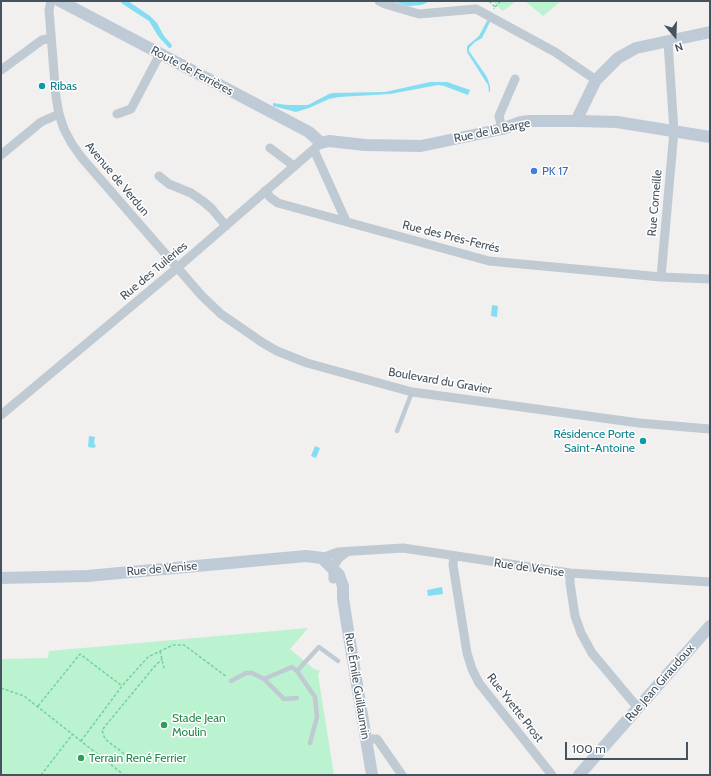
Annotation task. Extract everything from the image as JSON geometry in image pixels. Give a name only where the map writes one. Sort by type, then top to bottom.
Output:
[{"type":"main road","name":"Route de Ferrières","points":[[60,1],[309,132],[317,146]]},
{"type":"main road","points":[[578,121],[596,80],[618,58],[636,48],[710,32]]},
{"type":"main road","name":"Rue de la Barge","points":[[317,146],[329,141],[365,145],[421,146],[502,129],[521,122],[530,121],[616,122],[710,137]]},
{"type":"main road","name":"Rue de Venise","points":[[1,578],[87,576],[287,557],[306,556],[322,558]]},
{"type":"main road","name":"Rue Émile Guillaumin","points":[[287,557],[308,562],[333,573],[343,598],[372,775]]},
{"type":"main road","points":[[322,558],[333,573]]},
{"type":"main road","name":"Rue Jean Giraudoux","points":[[579,775],[710,626]]},
{"type":"street","name":"Avenue de Verdun","points":[[51,1],[49,10],[56,97],[59,114],[64,129],[82,158],[177,268]]},
{"type":"street","points":[[379,1],[419,14],[476,9],[555,52],[596,80]]},
{"type":"street","points":[[1,70],[42,40],[51,38]]},
{"type":"street","name":"Rue Corneille","points":[[661,278],[674,132],[668,42]]},
{"type":"street","points":[[117,114],[131,109],[160,54]]},
{"type":"street","points":[[502,129],[499,116],[515,79]]},
{"type":"street","points":[[1,155],[41,122],[59,114]]},
{"type":"street","points":[[317,146],[346,221]]},
{"type":"street","name":"Rue des Tuileries","points":[[1,415],[177,268],[317,146]]},
{"type":"street","points":[[270,148],[294,166]]},
{"type":"street","points":[[159,176],[169,184],[191,193],[204,202],[226,226]]},
{"type":"street","name":"Rue des Prés-Ferrés","points":[[265,191],[278,203],[489,261],[661,278],[710,279]]},
{"type":"street","name":"Boulevard du Gravier","points":[[177,268],[202,296],[221,314],[277,351],[307,363],[412,392],[639,423],[710,429]]},
{"type":"street","name":"Rue de Venise","points":[[322,558],[338,552],[402,548],[570,574],[710,582]]},
{"type":"street","points":[[333,573],[339,558],[348,552]]},
{"type":"street","name":"Rue Yvette Prost","points":[[454,556],[453,565],[467,653],[472,669],[479,683],[552,775]]},
{"type":"street","points":[[570,574],[575,616],[581,633],[592,653],[638,708]]},
{"type":"street","points":[[366,739],[377,739],[402,775]]},
{"type":"lane","points":[[397,431],[412,392]]},
{"type":"lane","points":[[297,671],[319,647],[338,661]]},
{"type":"lane","points":[[264,679],[292,667],[297,671],[315,696],[317,717],[310,743]]},
{"type":"lane","points":[[231,681],[246,673],[252,673],[264,679],[284,700],[297,698]]},
{"type":"path","points":[[495,7],[501,1]]},
{"type":"path","points":[[81,741],[122,686],[148,657],[173,645],[184,645],[231,681]]},
{"type":"path","points":[[160,651],[164,668]]},
{"type":"path","points":[[38,706],[80,654],[122,686]]},
{"type":"path","points":[[136,763],[104,739],[102,730],[162,659]]},
{"type":"path","points":[[1,688],[24,696],[124,775]]},
{"type":"path","points":[[41,775],[72,735]]},
{"type":"green space","points":[[492,1],[516,1],[503,11]]},
{"type":"green space","points":[[525,1],[561,1],[543,16]]},
{"type":"green space","name":"Stade Jean Moulin","points":[[308,628],[290,649],[314,669],[320,671],[318,675],[334,775],[1,775],[1,659],[48,658],[49,651]]},
{"type":"water","points":[[122,1],[128,1],[150,16],[157,23],[164,36],[172,45],[171,48],[169,48],[158,36],[149,21],[121,3]]},
{"type":"water","points":[[392,1],[431,1],[421,5],[408,6]]},
{"type":"water","points":[[488,19],[491,20],[482,38],[469,48],[469,51],[487,77],[490,92],[488,85],[467,52],[467,46],[479,36]]},
{"type":"water","points":[[430,82],[447,82],[470,90],[468,95],[438,85],[390,94],[339,97],[329,99],[296,112],[273,106],[273,103],[308,105],[333,93],[385,92]]},
{"type":"water","points":[[492,305],[498,306],[497,317],[491,316]]},
{"type":"water","points":[[89,436],[95,437],[94,443],[96,446],[94,448],[88,447]]},
{"type":"water","points":[[315,446],[320,448],[316,458],[311,456]]},
{"type":"water","points":[[442,587],[443,594],[428,596],[427,590]]},
{"type":"place","name":"Ribas","points":[[42,86]]},
{"type":"place","name":"PK 17","points":[[534,171]]},
{"type":"place","name":"Résidence Porte Saint-Antoine","points":[[643,441]]},
{"type":"place","name":"Stade Jean Moulin","points":[[164,725]]},
{"type":"place","name":"Terrain René Ferrier","points":[[81,758]]}]
